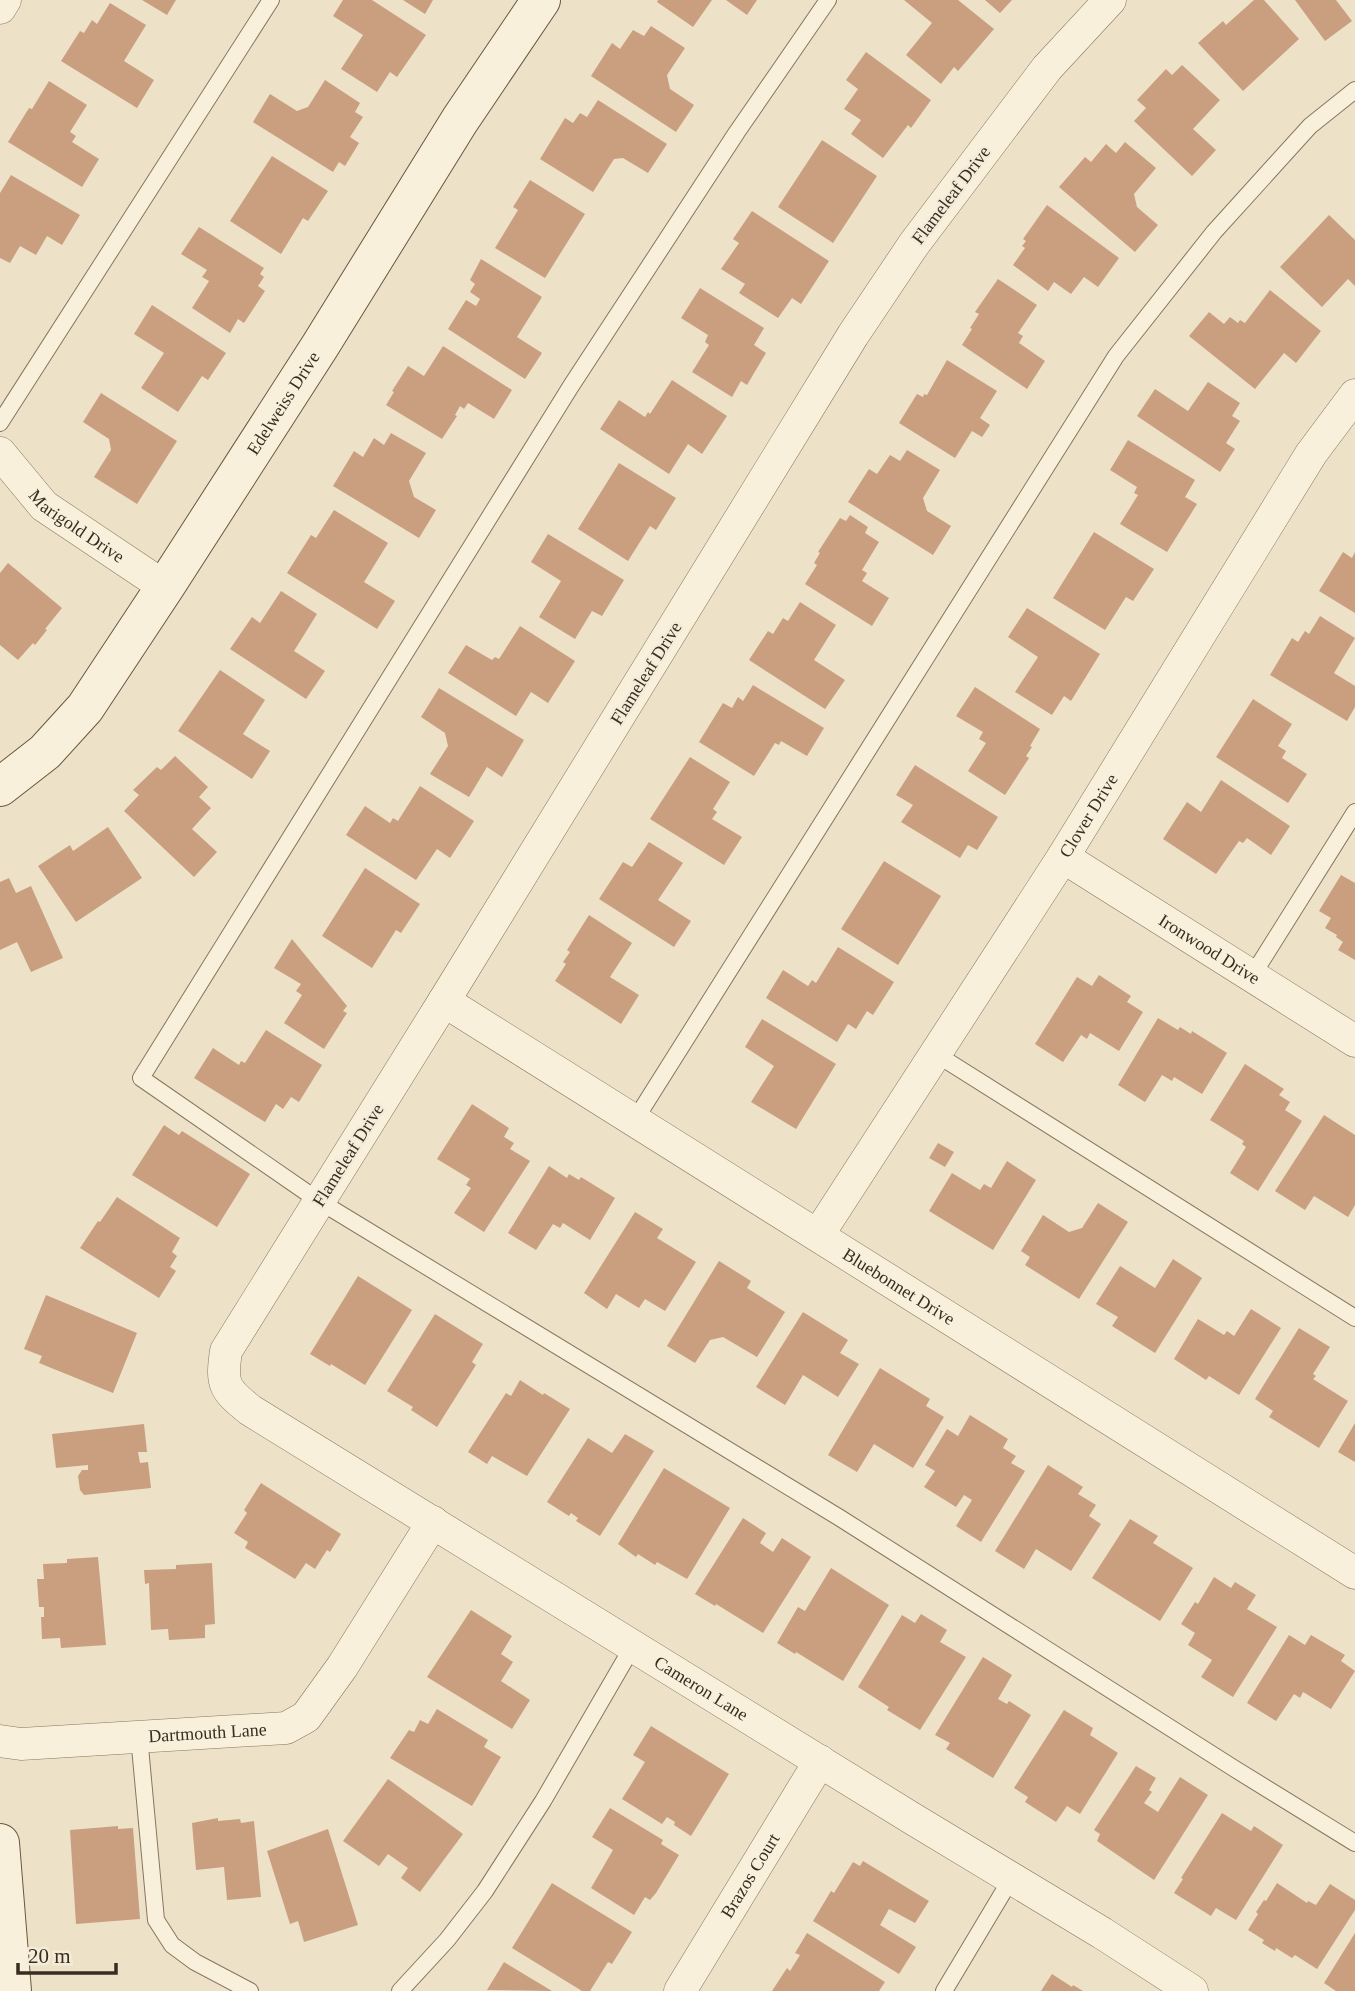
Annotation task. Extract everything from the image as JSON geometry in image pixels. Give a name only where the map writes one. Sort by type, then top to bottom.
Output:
[{"type":"street","points":[[0,8],[5,0]]},
{"type":"street","name":"Edelweiss Drive","points":[[0,787],[45,752],[85,708],[320,346],[460,120],[541,0]]},
{"type":"street","name":"Flameleaf Drive","points":[[223,1373],[226,1351],[861,324],[914,244],[1047,68],[1110,0]]},
{"type":"street","name":"Clover Drive","points":[[818,1235],[1063,857],[1311,454],[1355,395]]},
{"type":"street","name":"Marigold Drive","points":[[0,453],[44,506],[165,587]]},
{"type":"street","name":"Ironwood Drive","points":[[1063,857],[1355,1041]]},
{"type":"street","name":"Bluebonnet Drive","points":[[444,1001],[1355,1573]]},
{"type":"street","name":"Cameron Lane","points":[[223,1373],[229,1393],[250,1410],[1102,1933],[1192,1991]]},
{"type":"street","name":"Dartmouth Lane","points":[[0,1741],[21,1744],[286,1728],[306,1717],[342,1667],[433,1522]]},
{"type":"street","name":"Brazos Court","points":[[680,1991],[820,1761]]},
{"type":"street","points":[[0,1843],[12,1991]]},
{"type":"lane","points":[[0,424],[271,0]]},
{"type":"lane","points":[[828,0],[737,132],[571,386],[141,1078],[319,1201],[840,1518],[1355,1843]]},
{"type":"lane","points":[[635,1121],[1116,356],[1214,232],[1310,127],[1355,90]]},
{"type":"lane","points":[[1252,976],[1355,812]]},
{"type":"lane","points":[[936,1054],[1355,1318]]},
{"type":"lane","points":[[400,1991],[447,1940],[485,1891],[543,1801],[633,1646]]},
{"type":"lane","points":[[139,1736],[156,1920],[172,1945],[195,1962],[250,1991]]},
{"type":"lane","points":[[944,1991],[1011,1879]]},
{"type":"building","points":[[142,0],[176,0],[167,15]]},
{"type":"building","points":[[343,0],[372,0],[426,35],[397,77],[390,72],[377,92],[341,69],[363,35],[333,16]]},
{"type":"building","points":[[403,0],[433,0],[425,14]]},
{"type":"building","points":[[712,0],[693,27],[657,2]]},
{"type":"building","points":[[726,0],[757,0],[747,15]]},
{"type":"building","points":[[904,0],[958,0],[994,29],[958,71],[954,67],[941,84],[906,55],[932,23]]},
{"type":"building","points":[[985,0],[1012,0],[1000,13]]},
{"type":"building","points":[[1254,0],[1264,0],[1299,39],[1243,91],[1198,43],[1223,21],[1226,25]]},
{"type":"building","points":[[1295,0],[1336,0],[1352,21],[1325,41]]},
{"type":"building","points":[[110,3],[146,25],[124,61],[154,80],[137,108],[61,61],[80,31],[84,33],[92,20],[97,24]]},
{"type":"building","points":[[651,26],[685,48],[667,75],[670,89],[694,105],[676,132],[591,76],[612,43],[620,49],[633,30],[644,36]]},
{"type":"building","points":[[866,52],[931,100],[911,128],[908,125],[883,158],[851,134],[861,120],[844,109],[858,89],[846,80]]},
{"type":"building","points":[[1182,65],[1220,100],[1193,129],[1216,150],[1192,176],[1134,121],[1146,108],[1137,100],[1166,69],[1172,75]]},
{"type":"building","points":[[325,80],[360,103],[355,112],[363,117],[350,137],[359,143],[345,166],[339,162],[333,172],[253,122],[270,94],[297,111],[308,107]]},
{"type":"building","points":[[49,81],[87,105],[70,132],[76,136],[72,142],[99,159],[82,187],[8,142]]},
{"type":"building","points":[[598,100],[667,144],[648,173],[623,158],[614,159],[593,192],[540,159],[565,118],[573,123],[580,113],[587,117]]},
{"type":"building","points":[[822,140],[877,176],[833,243],[778,207]]},
{"type":"building","points":[[1125,142],[1156,168],[1134,194],[1137,207],[1158,225],[1135,252],[1059,187],[1085,157],[1091,162],[1106,144],[1116,153]]},
{"type":"building","points":[[272,156],[328,191],[308,221],[303,218],[281,254],[230,221]]},
{"type":"building","points":[[11,175],[80,215],[62,245],[47,236],[36,255],[20,246],[10,263],[0,258],[0,193]]},
{"type":"building","points":[[530,180],[585,214],[545,278],[495,248],[518,210],[513,207]]},
{"type":"building","points":[[1047,205],[1119,258],[1098,287],[1084,277],[1071,294],[1054,282],[1048,291],[1013,265],[1025,248],[1022,246],[1026,241],[1023,239]]},
{"type":"building","points":[[752,211],[829,261],[801,304],[792,298],[778,318],[739,293],[745,284],[721,269],[739,243],[733,239]]},
{"type":"building","points":[[1329,215],[1355,240],[1355,286],[1348,279],[1322,307],[1280,267]]},
{"type":"building","points":[[199,227],[264,268],[260,274],[264,277],[258,286],[265,291],[244,323],[238,319],[230,333],[192,308],[209,281],[202,277],[207,270],[181,254]]},
{"type":"building","points":[[481,259],[542,297],[517,337],[542,353],[525,379],[448,329],[466,300],[476,306],[480,299],[470,292],[475,284],[470,280]]},
{"type":"building","points":[[998,279],[1037,305],[1018,333],[1023,336],[1019,343],[1045,361],[1027,389],[962,345],[979,314],[975,312]]},
{"type":"building","points":[[700,288],[764,328],[754,345],[766,353],[747,385],[741,381],[732,397],[692,372],[709,345],[705,342],[708,335],[681,318]]},
{"type":"building","points":[[1270,290],[1321,331],[1296,363],[1284,353],[1255,389],[1189,336],[1209,312],[1224,324],[1230,317],[1238,323],[1240,320],[1245,323]]},
{"type":"building","points":[[152,305],[226,353],[208,380],[202,376],[178,412],[141,388],[164,353],[134,334]]},
{"type":"building","points":[[443,346],[512,390],[494,419],[468,403],[464,409],[460,406],[455,415],[457,416],[442,439],[386,405],[408,366],[424,376]]},
{"type":"building","points":[[947,360],[997,391],[980,418],[990,425],[982,437],[972,431],[955,458],[899,423],[917,394],[923,397],[924,394],[927,395]]},
{"type":"building","points":[[672,380],[727,416],[702,454],[688,444],[669,474],[600,429],[619,400],[645,417],[648,412],[650,414]]},
{"type":"building","points":[[1208,382],[1240,403],[1232,416],[1240,421],[1226,443],[1235,449],[1220,472],[1137,416],[1155,389],[1188,411]]},
{"type":"building","points":[[101,393],[177,441],[137,504],[94,477],[111,450],[109,439],[83,422]]},
{"type":"building","points":[[391,433],[426,453],[409,481],[414,497],[436,510],[419,538],[333,486],[354,451],[363,457],[374,438],[384,445]]},
{"type":"building","points":[[1128,440],[1195,480],[1185,497],[1197,504],[1167,552],[1120,524],[1138,495],[1134,493],[1137,487],[1110,470]]},
{"type":"building","points":[[907,450],[940,470],[923,498],[927,511],[951,526],[933,555],[848,502],[869,469],[877,474],[890,455],[900,461]]},
{"type":"building","points":[[619,463],[676,498],[656,530],[650,526],[628,561],[578,529]]},
{"type":"building","points":[[334,510],[388,543],[364,582],[395,601],[377,629],[287,573],[311,535],[316,538]]},
{"type":"building","points":[[850,515],[868,527],[865,533],[879,542],[862,570],[867,573],[862,581],[889,598],[872,626],[805,584],[817,565],[814,563],[820,553],[818,552],[840,518],[846,521]]},
{"type":"building","points":[[1094,532],[1154,569],[1133,601],[1126,597],[1105,630],[1053,598]]},
{"type":"building","points":[[548,534],[624,580],[602,616],[592,611],[575,639],[539,617],[561,581],[531,562]]},
{"type":"building","points":[[1343,552],[1352,558],[1355,552],[1355,613],[1319,591]]},
{"type":"building","points":[[8,563],[62,608],[35,645],[33,643],[18,660],[0,645],[0,573]]},
{"type":"building","points":[[281,591],[317,614],[294,651],[325,671],[306,699],[230,649],[252,617],[260,623]]},
{"type":"building","points":[[800,602],[836,625],[814,660],[845,680],[825,709],[749,660],[768,631],[773,634],[783,618],[788,621]]},
{"type":"building","points":[[1027,608],[1100,654],[1071,701],[1064,696],[1052,715],[1015,692],[1038,657],[1008,637]]},
{"type":"building","points":[[1320,616],[1355,638],[1334,673],[1355,686],[1355,707],[1347,721],[1270,675],[1292,638],[1298,642],[1305,631],[1309,634]]},
{"type":"building","points":[[520,626],[575,661],[548,703],[531,692],[516,716],[448,673],[466,645],[492,660],[495,657],[499,659]]},
{"type":"building","points":[[220,670],[265,700],[243,734],[270,751],[252,779],[178,731]]},
{"type":"building","points":[[753,685],[824,728],[807,756],[781,741],[779,745],[775,743],[754,776],[699,742],[723,703],[732,708],[738,697],[743,701]]},
{"type":"building","points":[[975,687],[1040,729],[1026,756],[1029,758],[1005,795],[968,771],[986,743],[979,739],[983,732],[956,716]]},
{"type":"building","points":[[439,688],[524,740],[502,777],[487,767],[469,797],[430,774],[448,746],[445,733],[421,717]]},
{"type":"building","points":[[1253,699],[1292,724],[1278,746],[1286,751],[1282,758],[1307,774],[1288,803],[1216,757]]},
{"type":"building","points":[[175,756],[208,787],[199,797],[211,808],[192,829],[217,852],[194,877],[124,811],[139,795],[133,790],[157,767],[161,770]]},
{"type":"building","points":[[690,757],[730,782],[713,809],[717,812],[712,819],[742,837],[724,865],[650,819]]},
{"type":"building","points":[[915,765],[998,817],[977,850],[968,845],[960,858],[901,822],[913,805],[896,795]]},
{"type":"building","points":[[1221,780],[1290,826],[1271,855],[1247,838],[1243,843],[1239,841],[1216,874],[1163,839],[1187,802],[1201,812]]},
{"type":"building","points":[[420,786],[474,821],[450,858],[437,849],[416,880],[346,835],[365,806],[390,823],[393,818],[398,821]]},
{"type":"building","points":[[108,827],[142,878],[76,922],[38,866],[70,845],[73,851]]},
{"type":"building","points":[[649,842],[683,863],[658,900],[691,921],[674,947],[599,899],[623,862],[632,867]]},
{"type":"building","points":[[884,861],[941,896],[898,965],[841,929]]},
{"type":"building","points":[[365,868],[420,904],[401,933],[396,930],[372,968],[322,936]]},
{"type":"building","points":[[1341,875],[1355,883],[1355,960],[1338,950],[1343,942],[1325,928],[1331,918],[1319,911]]},
{"type":"building","points":[[9,878],[16,893],[31,886],[63,958],[31,972],[17,942],[0,950],[0,882]]},
{"type":"building","points":[[589,915],[632,943],[610,977],[639,995],[621,1024],[555,981],[566,964],[563,962],[570,952],[567,950]]},
{"type":"building","points":[[292,939],[347,1006],[343,1011],[347,1013],[324,1049],[284,1023],[302,995],[296,991],[301,984],[274,968]]},
{"type":"building","points":[[838,947],[894,982],[873,1015],[867,1011],[856,1029],[848,1024],[837,1042],[766,998],[783,970],[808,986],[812,980],[816,983]]},
{"type":"building","points":[[1099,975],[1131,996],[1127,1002],[1143,1012],[1119,1051],[1090,1033],[1087,1039],[1081,1035],[1063,1062],[1035,1044],[1077,977],[1092,986]]},
{"type":"building","points":[[1158,1018],[1178,1030],[1180,1027],[1191,1034],[1192,1031],[1227,1053],[1202,1094],[1174,1077],[1172,1081],[1162,1075],[1145,1102],[1118,1085]]},
{"type":"building","points":[[762,1019],[836,1064],[796,1129],[751,1102],[774,1066],[745,1047]]},
{"type":"building","points":[[266,1030],[322,1065],[299,1102],[291,1097],[283,1109],[276,1104],[265,1122],[194,1078],[213,1048],[239,1065],[241,1061],[245,1063]]},
{"type":"building","points":[[1245,1064],[1284,1089],[1279,1095],[1290,1102],[1285,1110],[1302,1121],[1258,1191],[1230,1173],[1246,1147],[1242,1144],[1244,1141],[1210,1120]]},
{"type":"building","points":[[472,1104],[509,1128],[504,1137],[514,1143],[510,1149],[530,1161],[484,1232],[454,1213],[471,1188],[466,1185],[470,1179],[437,1159]]},
{"type":"building","points":[[1324,1115],[1355,1135],[1355,1205],[1348,1217],[1314,1196],[1305,1210],[1275,1191]]},
{"type":"building","points":[[164,1125],[179,1135],[182,1131],[250,1174],[217,1227],[132,1175]]},
{"type":"building","points":[[938,1143],[954,1152],[945,1167],[929,1158]]},
{"type":"building","points":[[1007,1161],[1036,1180],[993,1250],[929,1211],[952,1173],[980,1190],[984,1184],[991,1188]]},
{"type":"building","points":[[549,1166],[567,1178],[569,1174],[579,1180],[581,1177],[615,1198],[590,1240],[563,1223],[560,1228],[553,1224],[536,1250],[508,1233]]},
{"type":"building","points":[[117,1197],[180,1238],[172,1252],[177,1256],[170,1267],[176,1271],[159,1298],[80,1248]]},
{"type":"building","points":[[1098,1203],[1128,1222],[1079,1299],[1025,1265],[1030,1257],[1021,1251],[1043,1215],[1069,1232],[1082,1228]]},
{"type":"building","points":[[635,1212],[663,1229],[657,1238],[696,1262],[665,1311],[645,1299],[639,1308],[616,1294],[607,1309],[584,1293]]},
{"type":"building","points":[[1173,1259],[1202,1278],[1155,1353],[1112,1326],[1118,1317],[1096,1304],[1120,1266],[1155,1288]]},
{"type":"building","points":[[719,1261],[751,1281],[747,1288],[785,1312],[757,1357],[723,1337],[710,1340],[695,1363],[667,1346]]},
{"type":"building","points":[[358,1276],[412,1310],[365,1385],[310,1354]]},
{"type":"building","points":[[46,1295],[137,1333],[113,1393],[39,1363],[42,1356],[24,1349]]},
{"type":"building","points":[[1251,1309],[1281,1328],[1239,1395],[1209,1376],[1206,1380],[1174,1359],[1198,1319],[1224,1335],[1227,1331],[1234,1336]]},
{"type":"building","points":[[803,1312],[848,1340],[840,1353],[859,1364],[838,1397],[803,1375],[785,1405],[756,1387]]},
{"type":"building","points":[[435,1314],[483,1344],[472,1362],[476,1365],[437,1427],[411,1410],[413,1407],[387,1391]]},
{"type":"building","points":[[1299,1328],[1330,1347],[1313,1374],[1316,1376],[1313,1379],[1348,1401],[1319,1448],[1269,1417],[1273,1411],[1255,1399]]},
{"type":"building","points":[[880,1368],[930,1399],[926,1406],[944,1417],[913,1468],[874,1444],[857,1472],[828,1455]]},
{"type":"building","points":[[520,1380],[570,1409],[527,1476],[492,1456],[487,1464],[468,1452],[506,1393],[511,1396]]},
{"type":"building","points":[[970,1415],[1008,1439],[1003,1448],[1016,1456],[1011,1463],[1025,1471],[981,1542],[956,1526],[972,1500],[964,1495],[956,1507],[924,1487],[935,1471],[925,1465],[947,1429],[958,1436]]},
{"type":"building","points":[[1355,1423],[1355,1462],[1338,1452]]},
{"type":"building","points":[[144,1424],[147,1452],[138,1452],[140,1463],[148,1462],[151,1488],[84,1495],[80,1490],[78,1476],[82,1470],[88,1470],[88,1465],[56,1468],[52,1434]]},
{"type":"building","points":[[625,1434],[654,1451],[600,1536],[576,1521],[578,1518],[571,1513],[569,1516],[547,1502],[588,1438],[612,1453]]},
{"type":"building","points":[[1048,1465],[1083,1487],[1078,1494],[1096,1505],[1089,1516],[1101,1524],[1071,1571],[1036,1549],[1024,1569],[995,1551]]},
{"type":"building","points":[[664,1468],[730,1508],[687,1579],[657,1562],[655,1565],[638,1554],[636,1557],[618,1544]]},
{"type":"building","points":[[261,1483],[341,1534],[315,1569],[306,1563],[295,1579],[245,1548],[248,1542],[234,1533],[247,1513],[244,1510]]},
{"type":"building","points":[[743,1518],[766,1533],[760,1543],[773,1552],[782,1538],[811,1557],[763,1633],[695,1594]]},
{"type":"building","points":[[1130,1519],[1158,1536],[1153,1543],[1193,1568],[1160,1621],[1092,1578]]},
{"type":"building","points":[[98,1557],[106,1645],[61,1648],[60,1638],[42,1639],[41,1617],[44,1617],[44,1607],[39,1607],[37,1579],[44,1579],[43,1564]]},
{"type":"building","points":[[212,1563],[215,1624],[205,1625],[205,1638],[169,1640],[168,1629],[151,1630],[149,1583],[145,1584],[144,1570],[176,1569],[176,1565]]},
{"type":"building","points":[[831,1568],[889,1605],[843,1681],[777,1643],[798,1607],[805,1611]]},
{"type":"building","points":[[1214,1577],[1231,1588],[1235,1582],[1256,1595],[1247,1609],[1277,1627],[1233,1697],[1201,1677],[1212,1660],[1188,1645],[1195,1633],[1181,1624],[1195,1602],[1198,1604]]},
{"type":"building","points":[[471,1610],[512,1636],[501,1654],[513,1662],[501,1681],[530,1700],[512,1729],[427,1677]]},
{"type":"building","points":[[921,1614],[947,1630],[940,1642],[966,1657],[920,1730],[887,1710],[889,1707],[858,1687],[902,1615],[915,1623]]},
{"type":"building","points":[[1289,1635],[1305,1645],[1311,1635],[1345,1655],[1341,1661],[1355,1671],[1331,1709],[1303,1692],[1300,1698],[1294,1694],[1276,1721],[1247,1703]]},
{"type":"building","points":[[983,1657],[1012,1675],[998,1699],[1007,1704],[1009,1701],[1031,1715],[993,1778],[946,1749],[950,1743],[935,1735]]},
{"type":"building","points":[[437,1709],[488,1740],[484,1747],[501,1757],[472,1806],[390,1758],[409,1730],[414,1732],[420,1720],[428,1724]]},
{"type":"building","points":[[1064,1710],[1093,1728],[1090,1735],[1118,1753],[1080,1814],[1067,1806],[1056,1822],[1025,1802],[1028,1797],[1014,1788]]},
{"type":"building","points":[[651,1726],[729,1774],[691,1836],[667,1817],[662,1824],[622,1799],[645,1762],[633,1755]]},
{"type":"building","points":[[1136,1766],[1156,1778],[1149,1790],[1152,1792],[1144,1803],[1158,1812],[1180,1777],[1208,1795],[1154,1880],[1097,1841],[1100,1834],[1094,1830]]},
{"type":"building","points":[[388,1779],[463,1834],[420,1892],[401,1878],[408,1868],[388,1854],[379,1866],[343,1841]]},
{"type":"building","points":[[610,1808],[663,1840],[661,1844],[679,1855],[656,1893],[650,1900],[645,1897],[634,1915],[591,1888],[613,1850],[592,1837]]},
{"type":"building","points":[[1222,1813],[1251,1831],[1254,1826],[1283,1845],[1236,1920],[1216,1908],[1211,1916],[1174,1893]]},
{"type":"building","points":[[218,1818],[218,1821],[240,1819],[241,1823],[254,1821],[261,1897],[227,1900],[224,1867],[196,1870],[192,1823]]},
{"type":"building","points":[[118,1826],[118,1829],[133,1828],[140,1919],[76,1924],[70,1830]]},
{"type":"building","points":[[328,1829],[358,1925],[304,1942],[298,1921],[290,1924],[267,1851]]},
{"type":"building","points":[[863,1861],[929,1901],[915,1923],[889,1909],[880,1925],[916,1947],[899,1974],[813,1921],[853,1862],[860,1866]]},
{"type":"building","points":[[552,1883],[632,1932],[612,1964],[608,1962],[590,1991],[582,1991],[512,1948]]},
{"type":"building","points":[[1277,1883],[1307,1903],[1308,1901],[1316,1905],[1330,1884],[1355,1900],[1355,1910],[1317,1969],[1295,1955],[1292,1958],[1276,1948],[1275,1951],[1248,1930],[1258,1914],[1256,1912]]},
{"type":"building","points":[[807,1933],[885,1982],[879,1991],[772,1991],[787,1968],[790,1971],[800,1955],[795,1953]]},
{"type":"building","points":[[1355,1933],[1355,1991],[1336,1991],[1324,1983]]},
{"type":"building","points":[[504,1962],[552,1991],[487,1990]]},
{"type":"building","points":[[1052,1974],[1072,1987],[1073,1985],[1083,1991],[1041,1991]]}]
